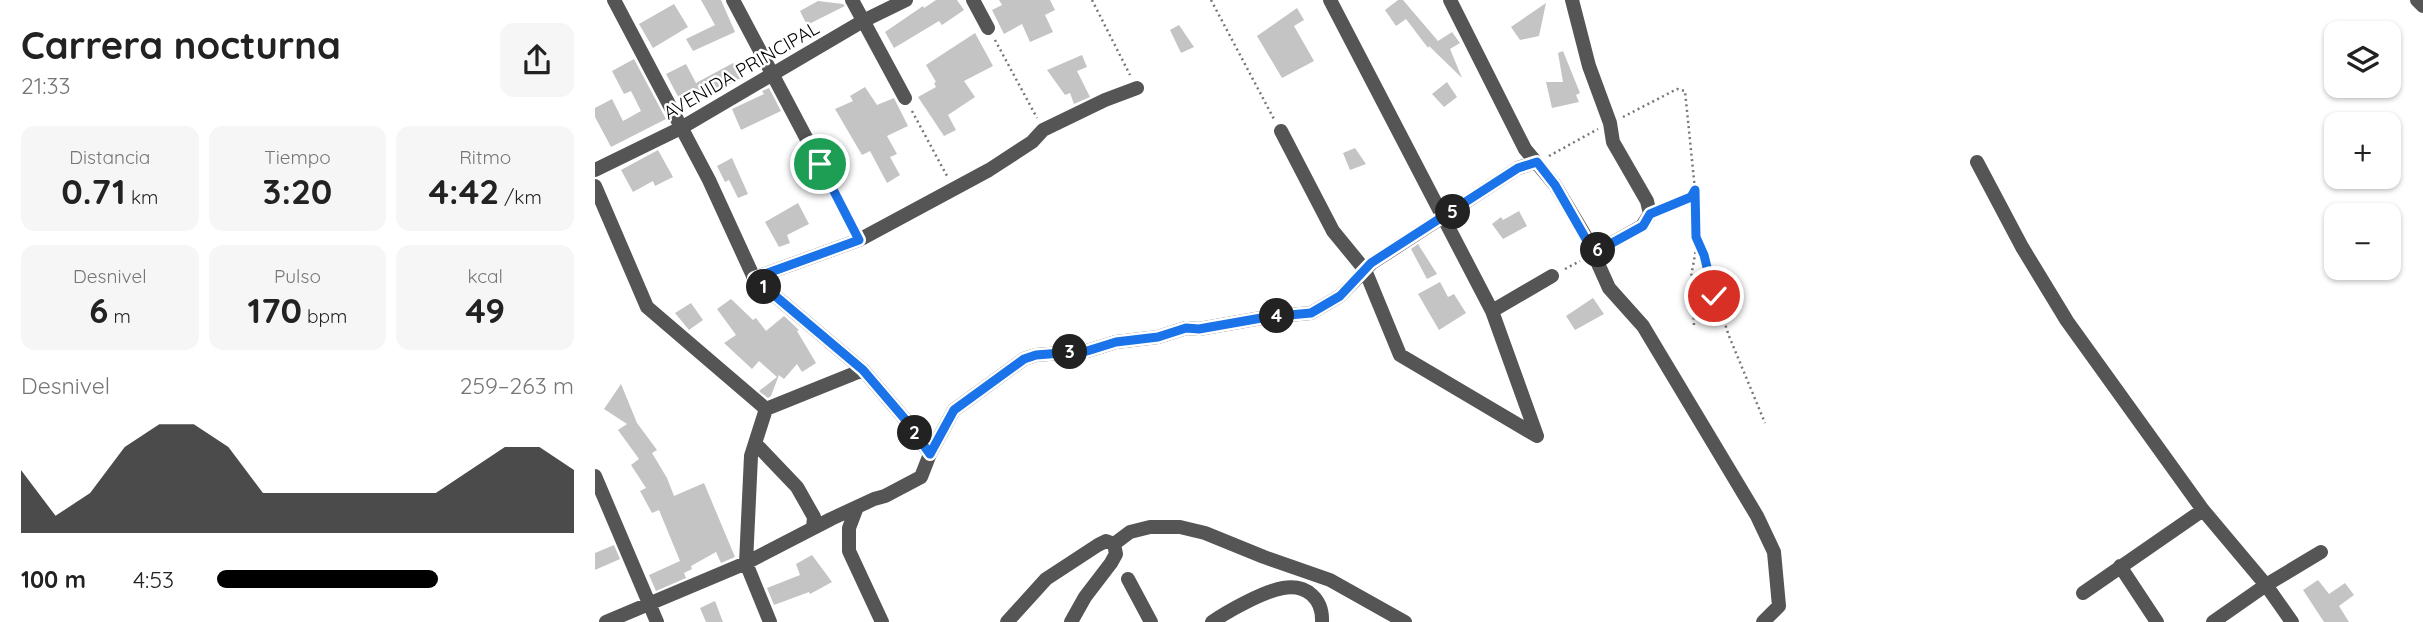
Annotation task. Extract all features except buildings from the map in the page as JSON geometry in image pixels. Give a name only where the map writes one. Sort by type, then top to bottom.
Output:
[{"type":"street","points":[[614,0],[709,180],[754,278],[863,370],[904,418],[930,454]]},
{"type":"street","points":[[733,0],[820,164]]},
{"type":"street","points":[[852,0],[905,98]]},
{"type":"street","name":"AVENIDA PRINCIPAL","points":[[595,170],[681,128],[863,21],[906,0]]},
{"type":"street","points":[[973,0],[988,28]]},
{"type":"street","points":[[1281,131],[1333,231],[1364,270],[1400,355],[1537,436],[1492,311],[1330,0]]},
{"type":"street","points":[[1450,0],[1525,149],[1555,185],[1594,253],[1609,288],[1643,326],[1757,516],[1774,552],[1779,606],[1763,622]]},
{"type":"street","points":[[1572,0],[1589,66],[1610,123],[1613,142],[1647,201],[1650,214],[1643,226],[1594,253]]},
{"type":"street","points":[[2417,0],[2423,6]]},
{"type":"street","points":[[754,278],[859,240],[989,170],[1032,142],[1043,130],[1137,88]]},
{"type":"street","points":[[606,622],[746,563],[921,477],[954,410],[1024,359],[1036,355],[1087,351],[1116,342],[1158,337],[1186,328],[1199,329],[1267,317],[1311,313],[1340,296],[1364,270],[1518,168],[1537,162]]},
{"type":"street","points":[[1977,162],[2022,247],[2067,321],[2203,510],[2266,584],[2292,622]]},
{"type":"street","points":[[595,186],[647,307],[765,409]]},
{"type":"street","points":[[1492,311],[1552,276]]},
{"type":"street","points":[[765,409],[863,370]]},
{"type":"street","points":[[765,409],[751,456],[746,563],[770,622]]},
{"type":"street","points":[[755,443],[797,487],[814,517],[813,528]]},
{"type":"street","points":[[595,476],[657,622]]},
{"type":"street","points":[[857,508],[849,528],[849,551],[882,622]]},
{"type":"street","points":[[2083,593],[2203,510]]},
{"type":"street","points":[[1114,544],[1131,532],[1150,527],[1181,527],[1205,533],[1330,580],[1405,622]]},
{"type":"street","points":[[1007,622],[1046,579],[1098,545],[1106,541],[1114,544]]},
{"type":"street","points":[[1071,622],[1085,597],[1116,554],[1114,544]]},
{"type":"street","points":[[2213,622],[2266,584],[2321,552]]},
{"type":"street","points":[[2120,566],[2157,622]]},
{"type":"street","points":[[1128,579],[1151,622]]},
{"type":"street","points":[[1324,618],[1330,580]]},
{"type":"street","points":[[1212,622],[1283,587],[1303,589],[1315,596],[1324,618]]},
{"type":"path","points":[[1092,0],[1137,88]]},
{"type":"path","points":[[1212,0],[1281,131]]},
{"type":"path","points":[[988,28],[1043,130]]},
{"type":"path","points":[[1537,162],[1677,89],[1685,91],[1695,190],[1696,237],[1691,277],[1694,324]]},
{"type":"path","points":[[905,98],[953,188]]},
{"type":"path","points":[[820,164],[859,240]]},
{"type":"path","points":[[1650,214],[1691,197],[1695,190]]},
{"type":"path","points":[[1696,237],[1704,255],[1718,306],[1765,423]]},
{"type":"path","points":[[1552,276],[1594,253]]},
{"type":"route","points":[[820,164],[859,240],[754,278],[863,370],[904,418],[930,454],[954,410],[1024,359],[1036,355],[1087,351],[1116,342],[1158,337],[1186,328],[1199,329],[1267,317],[1311,313],[1340,296],[1371,263],[1518,168],[1537,162],[1555,185],[1594,253],[1643,226],[1650,214],[1691,197],[1695,190],[1696,237],[1704,255],[1714,296]]}]
